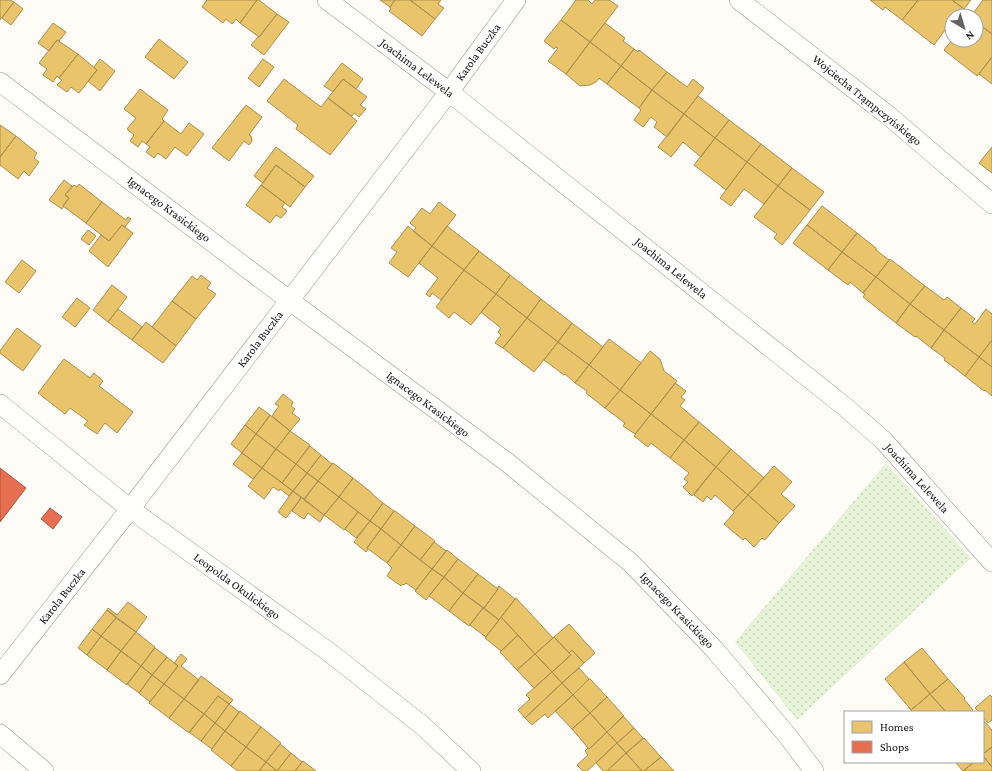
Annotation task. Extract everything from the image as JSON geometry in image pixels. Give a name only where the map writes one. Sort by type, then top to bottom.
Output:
[{"type":"street","name":"Joachima Lelewela","points":[[327,0],[449,92],[844,406],[883,440],[992,562]]},
{"type":"street","name":"Karola Buczka","points":[[0,675],[130,509],[449,92],[516,0]]},
{"type":"street","name":"Wojciecha Trąmpczyńskiego","points":[[739,0],[889,116],[992,204]]},
{"type":"street","name":"Ignacego Krasickiego","points":[[0,82],[508,463],[631,563],[714,649],[787,735],[814,771]]},
{"type":"street","name":"Leopolda Okulickiego","points":[[0,404],[130,509],[329,652],[423,726],[471,771]]},
{"type":"street","points":[[0,734],[44,771]]},
{"type":"green space","points":[[886,463],[971,558],[797,720],[735,642]]},
{"type":"building: Homes","points":[[0,0],[10,0],[14,2],[0,20]]},
{"type":"building: Homes","points":[[207,0],[257,0],[240,23],[236,19],[232,24],[226,19],[223,23],[202,7]]},
{"type":"building: Homes","points":[[257,0],[277,14],[259,37],[240,23]]},
{"type":"building: Homes","points":[[380,0],[395,0],[390,7]]},
{"type":"building: Homes","points":[[395,0],[410,0],[435,19],[422,36],[389,11]]},
{"type":"building: Homes","points":[[410,0],[441,0],[438,4],[444,8],[435,19]]},
{"type":"building: Homes","points":[[576,0],[588,0],[592,4],[595,0],[609,0],[618,6],[590,42],[561,20]]},
{"type":"building: Homes","points":[[870,0],[918,0],[902,20],[885,7],[883,10]]},
{"type":"building: Homes","points":[[918,0],[952,0],[963,8],[944,8],[944,31],[934,45],[902,20]]},
{"type":"building: Homes","points":[[952,0],[971,0],[965,8]]},
{"type":"building: Homes","points":[[983,0],[992,0],[992,34],[984,28],[984,8],[977,8]]},
{"type":"building: Homes","points":[[14,2],[23,9],[11,25],[2,18]]},
{"type":"building: Homes","points":[[277,14],[289,22],[264,55],[251,45]]},
{"type":"building: Homes","points":[[561,20],[590,42],[566,74],[548,61],[558,48],[556,47],[554,49],[544,41]]},
{"type":"building: Homes","points":[[53,23],[66,32],[59,41],[57,40],[49,51],[38,43]]},
{"type":"building: Homes","points":[[605,23],[625,38],[623,41],[634,49],[621,66],[590,42]]},
{"type":"building: Homes","points":[[984,28],[992,34],[992,57],[977,76],[944,50],[946,48],[984,48]]},
{"type":"building: Homes","points":[[159,39],[188,62],[174,79],[145,57]]},
{"type":"building: Homes","points":[[57,40],[78,54],[59,78],[57,76],[53,82],[43,75],[47,69],[39,63]]},
{"type":"building: Homes","points":[[590,42],[621,66],[607,84],[599,78],[596,82],[590,85],[580,86],[566,74]]},
{"type":"building: Homes","points":[[634,49],[638,52],[639,50],[667,72],[652,90],[621,66]]},
{"type":"building: Homes","points":[[78,54],[97,70],[79,93],[71,87],[67,92],[57,85],[62,80],[59,78]]},
{"type":"building: Homes","points":[[992,57],[992,84],[979,74]]},
{"type":"building: Homes","points":[[100,59],[115,71],[100,91],[88,81],[97,70],[94,67]]},
{"type":"building: Homes","points":[[263,59],[274,67],[259,87],[248,78]]},
{"type":"building: Homes","points":[[342,63],[363,79],[356,89],[343,79],[333,92],[324,86]]},
{"type":"building: Homes","points":[[621,66],[652,90],[639,108],[607,84]]},
{"type":"building: Homes","points":[[667,72],[687,87],[693,79],[704,88],[684,114],[652,90]]},
{"type":"building: Homes","points":[[284,79],[321,107],[328,98],[357,121],[330,155],[296,129],[298,125],[267,101]]},
{"type":"building: Homes","points":[[343,79],[367,97],[360,105],[366,109],[359,117],[354,113],[352,116],[328,98]]},
{"type":"building: Homes","points":[[140,89],[168,110],[162,119],[164,121],[146,144],[142,141],[138,147],[130,141],[134,135],[127,129],[136,118],[124,109]]},
{"type":"building: Homes","points":[[652,90],[684,114],[667,137],[654,127],[657,122],[651,117],[643,127],[634,120],[641,110],[639,108]]},
{"type":"building: Homes","points":[[698,96],[729,120],[715,138],[684,114]]},
{"type":"building: Homes","points":[[246,105],[262,117],[249,135],[251,136],[252,141],[249,145],[244,141],[229,161],[212,148]]},
{"type":"building: Homes","points":[[684,114],[715,138],[701,157],[683,142],[671,157],[658,147]]},
{"type":"building: Homes","points":[[729,120],[761,144],[747,162],[715,138]]},
{"type":"building: Homes","points":[[164,121],[181,134],[189,123],[204,134],[187,156],[175,147],[166,159],[158,153],[154,158],[146,152],[150,147],[146,144]]},
{"type":"building: Homes","points":[[0,125],[16,136],[0,157]]},
{"type":"building: Homes","points":[[16,136],[37,153],[34,158],[39,162],[29,176],[24,171],[18,179],[0,165],[0,157]]},
{"type":"building: Homes","points":[[715,138],[747,162],[726,190],[694,165]]},
{"type":"building: Homes","points":[[761,144],[792,168],[778,186],[747,162]]},
{"type":"building: Homes","points":[[276,147],[314,176],[305,187],[276,165],[263,183],[254,176]]},
{"type":"building: Homes","points":[[992,147],[992,173],[979,163]]},
{"type":"building: Homes","points":[[747,162],[778,186],[764,204],[744,189],[731,206],[720,198]]},
{"type":"building: Homes","points":[[276,165],[305,187],[290,207],[261,185]]},
{"type":"building: Homes","points":[[792,168],[824,192],[810,210],[778,186]]},
{"type":"building: Homes","points":[[64,180],[72,186],[65,195],[69,198],[62,209],[49,200]]},
{"type":"building: Homes","points":[[79,184],[102,202],[86,223],[63,206],[69,198],[65,195],[74,185],[77,187]]},
{"type":"building: Homes","points":[[261,185],[285,203],[282,207],[287,211],[281,218],[276,215],[270,223],[246,205]]},
{"type":"building: Homes","points":[[778,186],[810,210],[782,245],[774,238],[777,234],[754,217]]},
{"type":"building: Homes","points":[[102,202],[126,220],[128,217],[131,219],[125,227],[122,225],[109,241],[86,223]]},
{"type":"building: Homes","points":[[439,202],[456,215],[432,246],[413,231],[416,228],[410,223],[422,208],[430,214]]},
{"type":"building: Homes","points":[[822,206],[857,233],[842,252],[807,225]]},
{"type":"building: Homes","points":[[122,225],[133,233],[108,267],[89,251],[101,235],[109,241]]},
{"type":"building: Homes","points":[[807,225],[842,252],[828,270],[793,243]]},
{"type":"building: Homes","points":[[408,226],[432,246],[408,277],[389,263],[397,252],[391,248]]},
{"type":"building: Homes","points":[[447,226],[479,251],[464,270],[432,246]]},
{"type":"building: Homes","points":[[88,230],[96,236],[89,245],[81,239]]},
{"type":"building: Homes","points":[[857,233],[889,260],[876,277],[842,252]]},
{"type":"building: Homes","points":[[432,246],[464,270],[441,300],[432,293],[430,297],[426,294],[438,278],[419,263]]},
{"type":"building: Homes","points":[[479,251],[510,275],[496,294],[464,270]]},
{"type":"building: Homes","points":[[842,252],[876,277],[863,293],[850,282],[848,285],[828,270]]},
{"type":"building: Homes","points":[[890,259],[925,286],[910,304],[876,277]]},
{"type":"building: Homes","points":[[22,260],[36,271],[19,293],[5,282]]},
{"type":"building: Homes","points":[[464,270],[496,294],[471,325],[454,312],[449,318],[436,307]]},
{"type":"building: Homes","points":[[201,275],[211,283],[207,288],[216,294],[196,319],[172,301],[192,276],[197,280]]},
{"type":"building: Homes","points":[[510,275],[541,299],[527,318],[496,294]]},
{"type":"building: Homes","points":[[876,277],[910,304],[896,323],[863,297],[865,294],[863,293]]},
{"type":"building: Homes","points":[[112,285],[127,297],[108,322],[93,310]]},
{"type":"building: Homes","points":[[925,286],[944,300],[947,297],[961,308],[944,330],[910,304]]},
{"type":"building: Homes","points":[[496,294],[527,318],[503,348],[495,343],[501,335],[498,332],[501,328],[481,312]]},
{"type":"building: Homes","points":[[77,298],[90,308],[75,327],[62,317]]},
{"type":"building: Homes","points":[[541,299],[572,323],[558,342],[527,318]]},
{"type":"building: Homes","points":[[172,301],[196,319],[176,346],[152,327]]},
{"type":"building: Homes","points":[[910,304],[944,330],[931,348],[896,323]]},
{"type":"building: Homes","points":[[961,308],[975,319],[972,322],[975,324],[986,309],[992,314],[992,340],[979,357],[944,330]]},
{"type":"building: Homes","points":[[118,309],[142,327],[132,340],[108,322]]},
{"type":"building: Homes","points":[[527,318],[558,342],[534,372],[503,348]]},
{"type":"building: Homes","points":[[146,322],[176,346],[163,363],[132,340]]},
{"type":"building: Homes","points":[[572,323],[603,347],[589,365],[558,342]]},
{"type":"building: Homes","points":[[17,328],[41,346],[23,371],[0,353]]},
{"type":"building: Homes","points":[[944,330],[979,357],[965,376],[931,348]]},
{"type":"building: Homes","points":[[609,339],[641,363],[620,390],[589,365]]},
{"type":"building: Homes","points":[[992,340],[992,367],[979,357]]},
{"type":"building: Homes","points":[[558,342],[589,365],[575,383],[565,374],[564,375],[544,360]]},
{"type":"building: Homes","points":[[650,351],[660,359],[664,371],[677,381],[651,414],[620,390]]},
{"type":"building: Homes","points":[[979,357],[992,367],[992,396],[965,376]]},
{"type":"building: Homes","points":[[64,359],[90,378],[94,373],[103,381],[99,386],[133,412],[117,433],[105,423],[97,434],[84,425],[88,421],[70,408],[65,414],[38,393]]},
{"type":"building: Homes","points":[[589,365],[620,390],[605,408],[586,393],[587,391],[575,383]]},
{"type":"building: Homes","points":[[675,383],[686,391],[681,397],[685,400],[680,406],[699,422],[684,440],[651,414]]},
{"type":"building: Homes","points":[[620,390],[651,414],[635,434],[623,426],[625,423],[605,408]]},
{"type":"building: Homes","points":[[283,394],[293,402],[291,406],[295,409],[292,413],[300,419],[290,431],[272,416],[279,406],[275,404]]},
{"type":"building: Homes","points":[[259,407],[270,415],[256,434],[245,425]]},
{"type":"building: Homes","points":[[651,414],[684,440],[670,458],[651,443],[648,447],[634,436]]},
{"type":"building: Homes","points":[[270,415],[290,431],[276,449],[256,434]]},
{"type":"building: Homes","points":[[699,422],[731,449],[716,467],[684,440]]},
{"type":"building: Homes","points":[[245,425],[256,434],[242,453],[231,444]]},
{"type":"building: Homes","points":[[290,431],[310,445],[296,464],[276,449]]},
{"type":"building: Homes","points":[[256,434],[276,449],[262,468],[242,453]]},
{"type":"building: Homes","points":[[684,440],[716,467],[692,496],[683,487],[688,482],[684,479],[689,473],[670,458]]},
{"type":"building: Homes","points":[[310,446],[321,455],[307,473],[296,464]]},
{"type":"building: Homes","points":[[276,449],[296,464],[282,483],[262,468]]},
{"type":"building: Homes","points":[[731,449],[764,478],[748,495],[716,467]]},
{"type":"building: Homes","points":[[242,453],[262,468],[253,479],[233,464]]},
{"type":"building: Homes","points":[[321,455],[332,464],[318,481],[307,473]]},
{"type":"building: Homes","points":[[333,463],[353,478],[339,497],[318,481]]},
{"type":"building: Homes","points":[[296,464],[307,473],[293,491],[282,483]]},
{"type":"building: Homes","points":[[774,466],[792,482],[781,494],[795,506],[779,523],[748,495]]},
{"type":"building: Homes","points":[[716,467],[748,495],[733,511],[715,495],[711,500],[707,496],[703,502],[694,495]]},
{"type":"building: Homes","points":[[262,468],[293,491],[289,496],[280,489],[279,491],[273,487],[264,499],[248,486]]},
{"type":"building: Homes","points":[[307,473],[318,481],[304,499],[293,491]]},
{"type":"building: Homes","points":[[353,478],[383,503],[370,521],[339,497]]},
{"type":"building: Homes","points":[[318,481],[339,497],[324,515],[304,500]]},
{"type":"building: Homes","points":[[293,491],[301,498],[286,518],[278,512]]},
{"type":"building: Homes","points":[[748,495],[779,523],[765,540],[762,538],[754,547],[745,538],[743,540],[724,524],[734,513],[733,511]]},
{"type":"building: Homes","points":[[339,497],[358,512],[344,530],[324,515]]},
{"type":"building: Homes","points":[[301,498],[324,515],[320,522],[308,513],[304,519],[292,511]]},
{"type":"building: Homes","points":[[383,503],[394,511],[381,529],[370,521]]},
{"type":"building: Homes","points":[[394,511],[415,526],[401,545],[381,529]]},
{"type":"building: Homes","points":[[358,512],[370,521],[356,538],[345,529]]},
{"type":"building: Homes","points":[[370,521],[381,529],[367,548],[368,549],[366,552],[354,542]]},
{"type":"building: Homes","points":[[415,526],[435,541],[420,560],[401,545]]},
{"type":"building: Homes","points":[[381,529],[401,545],[387,563],[367,548]]},
{"type":"building: Homes","points":[[434,542],[446,551],[432,569],[420,560]]},
{"type":"building: Homes","points":[[401,545],[432,569],[416,590],[406,583],[401,586],[387,576],[392,568],[387,563]]},
{"type":"building: Homes","points":[[447,550],[458,559],[444,577],[432,569]]},
{"type":"building: Homes","points":[[458,559],[478,574],[463,593],[444,577]]},
{"type":"building: Homes","points":[[432,569],[444,577],[426,600],[415,591]]},
{"type":"building: Homes","points":[[478,574],[498,589],[484,608],[463,593]]},
{"type":"building: Homes","points":[[444,577],[463,593],[449,611],[429,596]]},
{"type":"building: Homes","points":[[499,586],[515,599],[499,620],[484,608]]},
{"type":"building: Homes","points":[[463,593],[483,608],[469,626],[449,611]]},
{"type":"building: Homes","points":[[516,598],[553,638],[535,654],[501,617]]},
{"type":"building: Homes","points":[[128,602],[147,617],[136,632],[107,610],[108,608],[117,615]]},
{"type":"building: Homes","points":[[483,608],[499,620],[486,637],[470,625]]},
{"type":"building: Homes","points":[[107,610],[116,618],[101,636],[92,629]]},
{"type":"building: Homes","points":[[501,617],[518,635],[501,651],[485,638]]},
{"type":"building: Homes","points":[[116,618],[136,632],[121,651],[101,636]]},
{"type":"building: Homes","points":[[569,624],[595,653],[584,663],[572,650],[569,653],[554,637]]},
{"type":"building: Homes","points":[[92,629],[101,636],[87,655],[78,648]]},
{"type":"building: Homes","points":[[136,632],[155,647],[141,666],[121,651]]},
{"type":"building: Homes","points":[[518,635],[535,654],[517,670],[500,652]]},
{"type":"building: Homes","points":[[101,636],[121,651],[107,670],[87,655]]},
{"type":"building: Homes","points":[[554,637],[571,655],[552,672],[535,654]]},
{"type":"building: Homes","points":[[155,648],[167,657],[152,675],[141,666]]},
{"type":"building: Homes","points":[[922,648],[948,679],[930,694],[904,662]]},
{"type":"building: Homes","points":[[572,650],[584,663],[562,683],[552,672],[571,655],[569,653]]},
{"type":"building: Homes","points":[[121,651],[141,666],[127,685],[107,670]]},
{"type":"building: Homes","points":[[181,654],[187,659],[181,666],[199,680],[184,699],[164,684],[178,666],[174,663]]},
{"type":"building: Homes","points":[[535,654],[552,672],[534,688],[517,670]]},
{"type":"building: Homes","points":[[167,657],[178,666],[164,684],[152,675]]},
{"type":"building: Homes","points":[[904,662],[930,694],[911,710],[885,679]]},
{"type":"building: Homes","points":[[141,666],[152,675],[139,693],[127,684]]},
{"type":"building: Homes","points":[[579,668],[589,679],[573,695],[562,683]]},
{"type":"building: Homes","points":[[552,672],[562,683],[525,718],[518,710],[530,699],[526,695]]},
{"type":"building: Homes","points":[[152,675],[164,684],[150,702],[139,693]]},
{"type":"building: Homes","points":[[201,676],[233,700],[229,704],[218,696],[204,714],[184,699]]},
{"type":"building: Homes","points":[[589,679],[607,697],[590,713],[573,695]]},
{"type":"building: Homes","points":[[948,679],[965,698],[964,699],[973,710],[945,711],[930,694]]},
{"type":"building: Homes","points":[[562,683],[573,695],[548,718],[545,714],[532,725],[525,718]]},
{"type":"building: Homes","points":[[164,684],[184,699],[169,718],[149,703]]},
{"type":"building: Homes","points":[[930,694],[945,711],[912,711],[911,710]]},
{"type":"building: Homes","points":[[573,695],[590,713],[572,729],[555,711]]},
{"type":"building: Homes","points":[[990,695],[992,697],[992,720],[988,723],[984,718],[984,711],[978,711],[975,708]]},
{"type":"building: Homes","points":[[218,696],[229,704],[215,723],[204,714]]},
{"type":"building: Homes","points":[[607,697],[624,716],[607,732],[590,713]]},
{"type":"building: Homes","points":[[184,699],[204,714],[189,733],[169,718]]},
{"type":"building: Homes","points":[[229,704],[239,712],[225,731],[215,723]]},
{"type":"building: Homes","points":[[240,711],[261,727],[246,747],[225,731]]},
{"type":"building: Homes","points":[[590,713],[607,732],[589,749],[572,729]]},
{"type":"building: Homes","points":[[204,714],[215,723],[201,741],[189,732]]},
{"type":"building: Homes","points":[[623,716],[634,728],[617,743],[607,732]]},
{"type":"building: Homes","points":[[984,721],[992,730],[992,747],[984,753]]},
{"type":"building: Homes","points":[[215,723],[225,731],[212,749],[201,741]]},
{"type":"building: Homes","points":[[261,727],[281,743],[266,762],[246,747]]},
{"type":"building: Homes","points":[[634,728],[643,738],[626,753],[617,743]]},
{"type":"building: Homes","points":[[225,731],[246,747],[231,766],[211,750]]},
{"type":"building: Homes","points":[[607,732],[617,743],[587,771],[583,771],[577,765],[588,755],[585,751]]},
{"type":"building: Homes","points":[[644,738],[661,757],[642,771],[626,753]]},
{"type":"building: Homes","points":[[617,743],[626,753],[608,770],[609,771],[603,771],[596,763]]},
{"type":"building: Homes","points":[[280,744],[291,753],[277,771],[266,762]]},
{"type":"building: Homes","points":[[246,747],[266,762],[259,771],[238,771],[231,766]]},
{"type":"building: Homes","points":[[992,747],[992,767],[984,757],[984,753]]},
{"type":"building: Homes","points":[[291,753],[302,762],[295,771],[277,771]]},
{"type":"building: Homes","points":[[626,753],[642,771],[608,770]]},
{"type":"building: Homes","points":[[661,757],[674,771],[644,771]]},
{"type":"building: Homes","points":[[984,757],[992,767],[992,771],[963,771],[973,763],[984,763]]},
{"type":"building: Homes","points":[[303,761],[316,771],[295,771]]},
{"type":"building: Homes","points":[[266,762],[277,771],[259,771]]},
{"type":"building: Homes","points":[[956,763],[973,763],[963,771]]},
{"type":"building: Shops","points":[[0,468],[26,488],[0,522]]},
{"type":"building: Shops","points":[[50,508],[62,517],[53,529],[41,519]]}]
